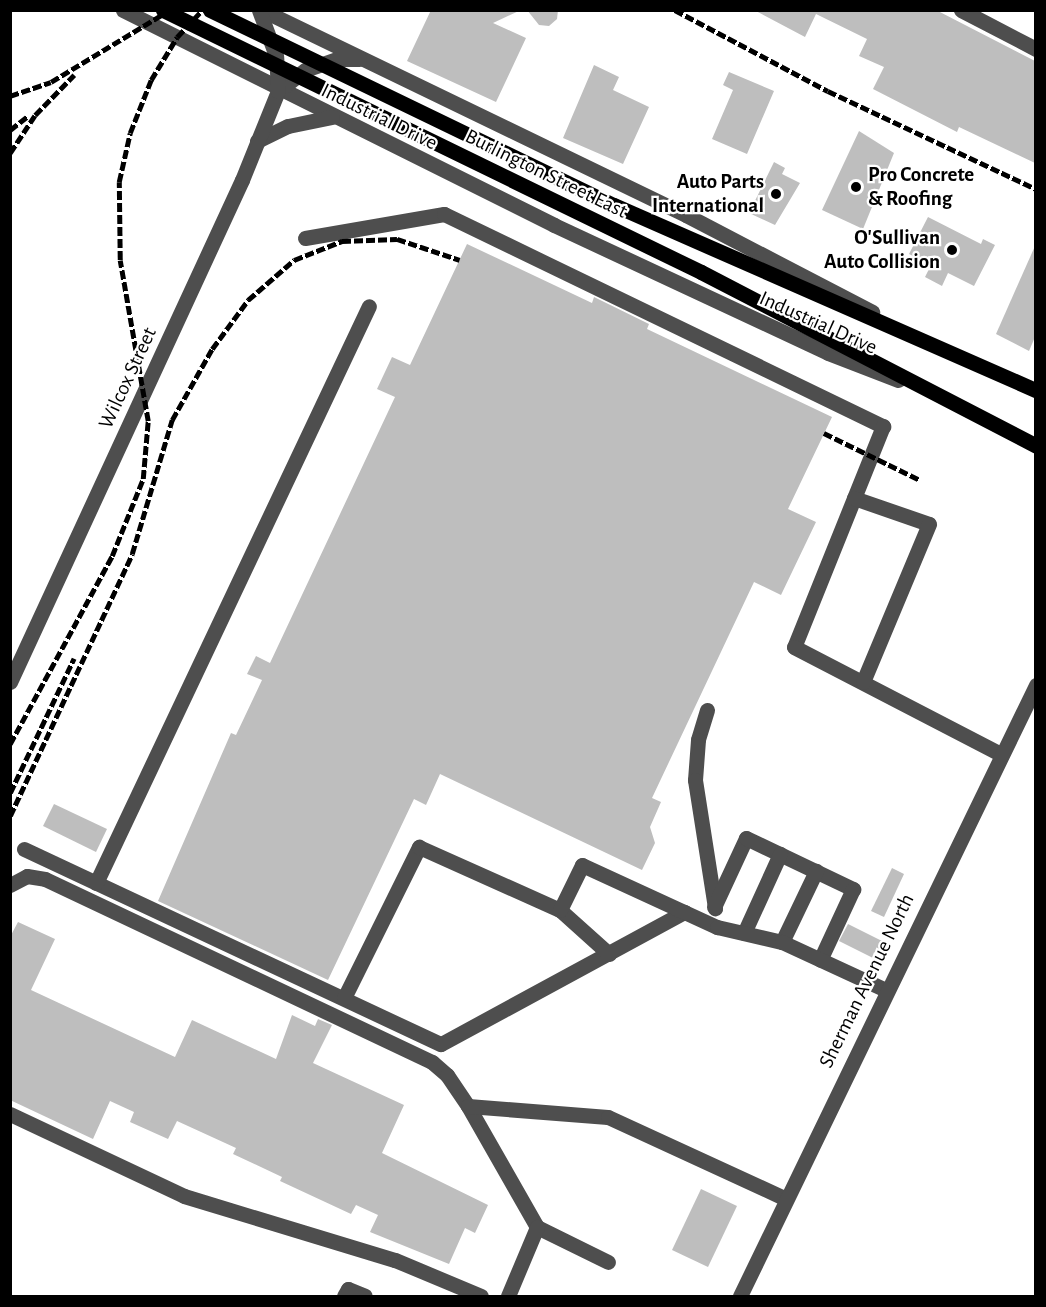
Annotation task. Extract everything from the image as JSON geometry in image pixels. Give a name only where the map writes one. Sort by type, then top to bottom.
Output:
[{"type":"main road","name":"Burlington Street East","points":[[163,10],[836,340],[914,387],[1035,448]]},
{"type":"main road","name":"Burlington Street East","points":[[210,10],[675,233],[1035,390]]},
{"type":"street","name":"Industrial Drive","points":[[123,10],[332,117],[828,353],[914,387]]},
{"type":"street","points":[[260,10],[276,56],[278,91]]},
{"type":"street","name":"Burlington Street East","points":[[260,10],[686,215],[952,353]]},
{"type":"street","points":[[961,10],[1035,49]]},
{"type":"street","points":[[278,91],[305,70],[337,59],[362,58]]},
{"type":"street","name":"Wilcox Street","points":[[10,682],[278,91]]},
{"type":"street","points":[[257,141],[288,126],[332,117]]},
{"type":"street","points":[[305,238],[444,214],[883,426],[794,647],[1000,754]]},
{"type":"street","points":[[96,883],[369,306]]},
{"type":"street","points":[[854,498],[929,524],[863,682]]},
{"type":"street","name":"Sherman Avenue North","points":[[740,1296],[784,1198],[1035,685]]},
{"type":"street","points":[[706,710],[698,740],[695,780],[717,927]]},
{"type":"street","points":[[714,907],[746,838],[853,889],[820,960]]},
{"type":"street","points":[[344,998],[419,847],[560,910],[609,954]]},
{"type":"street","points":[[24,849],[441,1044],[684,912]]},
{"type":"street","points":[[744,933],[780,854]]},
{"type":"street","points":[[560,910],[582,865],[717,927],[782,942],[886,990]]},
{"type":"street","points":[[782,942],[816,871]]},
{"type":"street","points":[[10,885],[27,876],[45,879],[407,1050],[447,1075],[468,1106],[537,1227],[608,1262]]},
{"type":"street","points":[[468,1106],[608,1117],[784,1198]]},
{"type":"street","points":[[10,1114],[201,1202],[395,1260],[481,1296]]},
{"type":"street","points":[[511,1296],[537,1227]]},
{"type":"street","points":[[344,1296],[348,1289],[365,1296]]},
{"type":"building","points":[[431,10],[521,10],[493,23],[526,38],[496,102],[407,61]]},
{"type":"building","points":[[527,10],[558,10],[557,19],[549,26],[539,25]]},
{"type":"building","points":[[754,10],[936,10],[1035,61],[1035,163],[959,127],[957,132],[873,89],[884,67],[859,56],[867,39],[816,14],[805,37]]},
{"type":"building","points":[[594,65],[619,77],[613,90],[649,107],[623,164],[563,138]]},
{"type":"building","points":[[729,72],[774,91],[747,154],[712,139],[733,90],[723,85]]},
{"type":"building","name":"Pro Concrete & Roofing","points":[[859,131],[894,153],[863,229],[822,210]]},
{"type":"building","name":"Auto Parts International","points":[[774,162],[785,168],[782,174],[800,183],[775,225],[749,213]]},
{"type":"building","name":"O'Sullivan Auto Collision","points":[[928,217],[981,244],[983,239],[995,245],[974,286],[948,273],[942,286],[925,277],[931,265],[909,254]]},
{"type":"building","points":[[467,244],[592,303],[594,297],[649,324],[647,329],[832,417],[788,509],[816,522],[781,595],[754,582],[652,798],[661,802],[650,827],[655,843],[642,870],[440,774],[426,805],[414,799],[328,980],[158,901],[231,733],[236,735],[262,680],[247,674],[256,656],[270,663],[395,397],[377,389],[392,357],[410,365]]},
{"type":"building","points":[[1035,246],[1035,337],[1029,351],[996,334]]},
{"type":"building","points":[[54,804],[107,829],[96,852],[43,826]]},
{"type":"building","points":[[892,868],[904,874],[884,917],[871,911]]},
{"type":"building","points":[[18,922],[55,939],[31,990],[175,1057],[192,1020],[276,1059],[292,1015],[315,1026],[318,1019],[332,1025],[313,1063],[404,1105],[382,1153],[488,1205],[475,1233],[465,1228],[449,1264],[370,1232],[378,1215],[356,1205],[351,1214],[280,1181],[282,1177],[233,1154],[236,1148],[177,1121],[168,1139],[130,1122],[134,1112],[110,1101],[93,1139],[10,1100],[10,937]]},
{"type":"building","points":[[848,924],[886,943],[882,953],[875,959],[839,941]]},
{"type":"building","points":[[701,1189],[737,1206],[708,1267],[672,1250]]},
{"type":"railway","points":[[10,96],[51,82],[170,10]]},
{"type":"railway","points":[[10,744],[112,556],[143,479],[148,421],[120,260],[119,182],[130,133],[151,80],[177,37],[202,10]]},
{"type":"railway","points":[[675,10],[828,91],[1036,189]]},
{"type":"railway","points":[[10,153],[35,115],[74,75]]},
{"type":"railway","points":[[10,130],[28,116]]},
{"type":"railway","points":[[10,816],[132,554],[172,420],[212,349],[248,300],[294,260],[342,241],[397,239],[460,260]]},
{"type":"railway","points":[[824,433],[920,480]]},
{"type":"railway","points":[[10,793],[74,658]]},
{"type":"place","name":"Pro Concrete & Roofing","points":[[856,187]]},
{"type":"place","name":"Auto Parts International","points":[[776,194]]},
{"type":"place","name":"O'Sullivan Auto Collision","points":[[952,250]]}]
